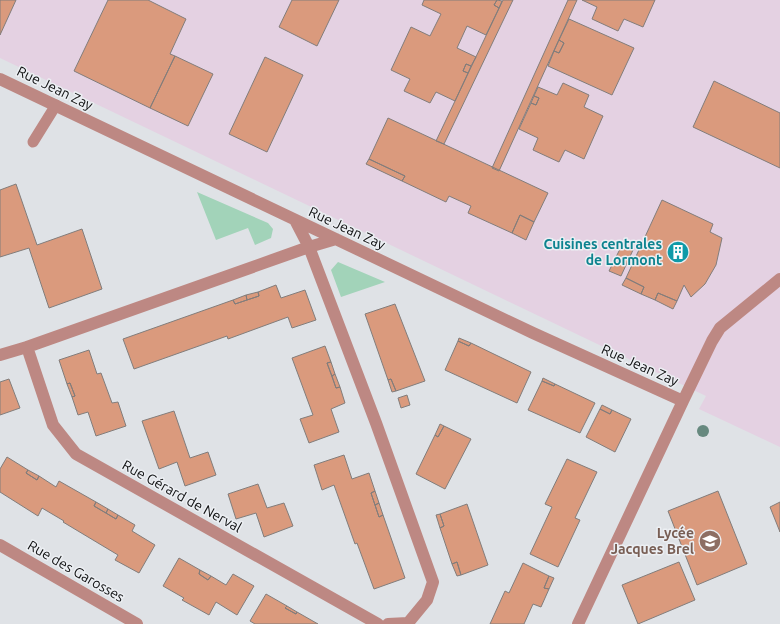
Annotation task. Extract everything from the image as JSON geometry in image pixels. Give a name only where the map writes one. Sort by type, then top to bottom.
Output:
[{"type":"street","name":"Rue Jean Zay","points":[[0,79],[295,220],[683,401]]},
{"type":"street","points":[[295,220],[309,247],[433,582],[427,600],[408,623],[388,624]]},
{"type":"street","points":[[0,355],[27,347],[309,247],[336,239]]},
{"type":"street","name":"Rue Jean Zay","points":[[578,624],[712,341],[720,328],[780,279]]},
{"type":"street","name":"Rue Gérard de Nerval","points":[[27,347],[53,425],[76,454],[378,624]]},
{"type":"street","name":"Rue des Garosses","points":[[0,545],[123,620],[137,624]]},
{"type":"lane","points":[[33,142],[56,105]]},
{"type":"shaded area","points":[[0,0],[780,0],[780,447],[699,409],[706,396],[0,58]]},
{"type":"green space","points":[[197,192],[268,223],[273,229],[271,238],[255,245],[248,228],[216,240]]},
{"type":"green space","points":[[338,262],[385,282],[341,297],[331,270]]},
{"type":"building","points":[[0,0],[16,0],[0,35]]},
{"type":"building","points":[[108,0],[148,0],[186,19],[170,54],[175,56],[150,108],[74,71]]},
{"type":"building","points":[[292,0],[339,0],[317,46],[279,27]]},
{"type":"building","points":[[424,0],[497,0],[494,5],[499,8],[486,35],[467,26],[457,48],[476,57],[471,66],[466,64],[463,71],[468,73],[455,101],[436,92],[430,103],[404,91],[410,79],[391,70],[411,27],[430,36],[441,14],[422,5]]},
{"type":"building","points":[[497,0],[502,1],[499,8],[494,5]]},
{"type":"building","points":[[503,0],[513,0],[444,144],[436,141]]},
{"type":"building","points":[[568,0],[577,0],[499,171],[492,168]]},
{"type":"building","points":[[582,0],[655,0],[643,27],[624,19],[618,31],[592,19],[597,7]]},
{"type":"building","points":[[569,19],[634,48],[612,95],[548,66],[554,51],[559,53],[564,43],[559,40]]},
{"type":"building","points":[[559,40],[564,43],[559,53],[554,51]]},
{"type":"building","points":[[175,56],[213,74],[188,126],[150,108]]},
{"type":"building","points":[[265,57],[303,75],[267,152],[229,134]]},
{"type":"building","points":[[466,64],[471,66],[468,73],[463,71]]},
{"type":"building","points":[[714,81],[780,113],[780,168],[693,127]]},
{"type":"building","points":[[563,83],[589,95],[584,107],[603,116],[584,159],[565,150],[559,162],[533,150],[538,138],[519,129],[531,103],[536,105],[539,98],[534,96],[538,87],[557,95]]},
{"type":"building","points":[[534,96],[539,98],[536,105],[531,103]]},
{"type":"building","points":[[388,118],[548,193],[534,222],[520,215],[512,233],[468,213],[471,206],[449,196],[446,202],[402,181],[405,176],[369,159]]},
{"type":"building","points":[[369,159],[405,176],[402,181],[366,164]]},
{"type":"building","points":[[16,184],[37,245],[82,229],[102,289],[49,308],[29,248],[0,257],[0,190]]},
{"type":"building","name":"Cuisines centrales de Lormont","points":[[662,200],[713,224],[710,232],[722,238],[716,265],[705,284],[691,297],[684,285],[677,301],[658,293],[655,300],[641,294],[644,287],[626,278]]},
{"type":"building","points":[[520,215],[534,222],[526,240],[512,233]]},
{"type":"building","points":[[622,245],[633,250],[621,276],[609,271]]},
{"type":"building","points":[[626,278],[644,287],[641,294],[622,285]]},
{"type":"building","points":[[276,285],[281,298],[305,290],[316,320],[292,328],[288,317],[228,339],[227,336],[134,369],[123,339],[233,300],[235,304],[259,296],[258,292]]},
{"type":"building","points":[[258,292],[259,296],[247,300],[246,295]]},
{"type":"building","points":[[658,293],[677,301],[673,309],[655,300]]},
{"type":"building","points":[[246,295],[247,300],[235,304],[233,300]]},
{"type":"building","points":[[395,304],[425,381],[396,391],[391,379],[388,380],[365,314]]},
{"type":"building","points":[[459,338],[471,343],[469,346],[458,341]]},
{"type":"building","points":[[458,341],[469,346],[471,343],[531,372],[517,403],[445,370]]},
{"type":"building","points":[[325,346],[331,362],[327,363],[336,388],[340,387],[345,403],[331,409],[339,432],[309,443],[300,419],[313,415],[292,358]]},
{"type":"building","points":[[89,350],[97,374],[101,373],[112,403],[118,402],[126,426],[96,436],[88,412],[78,415],[72,397],[75,396],[70,383],[67,384],[59,360]]},
{"type":"building","points":[[331,362],[335,374],[332,376],[327,363]]},
{"type":"building","points":[[335,374],[340,387],[336,388],[332,376]]},
{"type":"building","points":[[543,378],[555,384],[554,386],[542,381]]},
{"type":"building","points":[[9,379],[20,408],[0,415],[0,382]]},
{"type":"building","points":[[391,379],[396,391],[392,392],[388,380]]},
{"type":"building","points":[[542,381],[554,386],[555,384],[595,403],[580,433],[528,410]]},
{"type":"building","points":[[70,383],[75,396],[72,397],[67,384]]},
{"type":"building","points":[[407,395],[410,405],[401,408],[398,398]]},
{"type":"building","points":[[602,405],[612,410],[610,414],[600,409]]},
{"type":"building","points":[[600,409],[610,414],[612,410],[631,419],[615,452],[586,437]]},
{"type":"building","points":[[174,411],[190,458],[208,452],[216,475],[185,486],[177,462],[159,469],[142,421]]},
{"type":"building","points":[[440,424],[444,426],[438,437],[435,435]]},
{"type":"building","points":[[444,426],[471,439],[445,489],[416,474],[435,435],[438,437]]},
{"type":"building","points":[[344,455],[352,479],[369,473],[375,491],[371,493],[379,517],[383,515],[405,578],[374,589],[357,543],[355,544],[334,485],[322,490],[314,465]]},
{"type":"building","points":[[7,457],[28,470],[26,473],[37,480],[39,476],[56,487],[59,481],[96,502],[94,506],[116,519],[118,515],[135,525],[132,531],[155,545],[139,573],[115,560],[118,555],[42,508],[38,516],[0,492],[0,469]]},
{"type":"building","points":[[567,459],[597,472],[575,518],[580,520],[558,567],[530,554],[552,507],[545,504]]},
{"type":"building","points":[[28,470],[39,476],[37,480],[26,473]]},
{"type":"building","points":[[258,484],[267,508],[284,503],[293,526],[264,537],[256,513],[236,519],[228,494]]},
{"type":"building","points":[[375,491],[379,503],[375,505],[371,493]]},
{"type":"building","points":[[718,491],[747,564],[697,585],[668,511]]},
{"type":"building","points":[[96,502],[108,509],[106,513],[94,506]]},
{"type":"building","points":[[780,502],[780,532],[770,507]]},
{"type":"building","points":[[379,503],[383,515],[379,517],[375,505]]},
{"type":"building","points":[[467,504],[488,565],[461,575],[457,562],[452,564],[440,528],[444,526],[440,514]]},
{"type":"building","points":[[108,509],[118,515],[116,519],[106,513]]},
{"type":"building","points":[[440,514],[444,526],[440,528],[436,515]]},
{"type":"building","points":[[179,558],[200,570],[199,574],[208,580],[211,576],[226,585],[233,574],[254,586],[237,615],[216,602],[209,615],[182,600],[184,598],[163,586]]},
{"type":"building","points":[[457,562],[461,575],[457,576],[452,564]]},
{"type":"building","points":[[679,562],[695,600],[638,624],[622,585]]},
{"type":"building","points":[[523,563],[549,576],[544,588],[549,589],[541,607],[533,604],[524,624],[490,624],[505,591],[509,593]]},
{"type":"building","points":[[200,570],[211,576],[208,580],[199,574]]},
{"type":"building","points":[[549,576],[554,578],[549,589],[544,588]]},
{"type":"building","points":[[266,594],[287,606],[285,608],[296,614],[297,612],[318,624],[255,624],[250,621]]},
{"type":"building","points":[[287,606],[297,612],[296,614],[285,608]]},
{"type":"place","name":"Cuisines centrales de Lormont","points":[[678,252]]},
{"type":"place","name":"Lycée Jacques Brel","points":[[710,541]]}]
